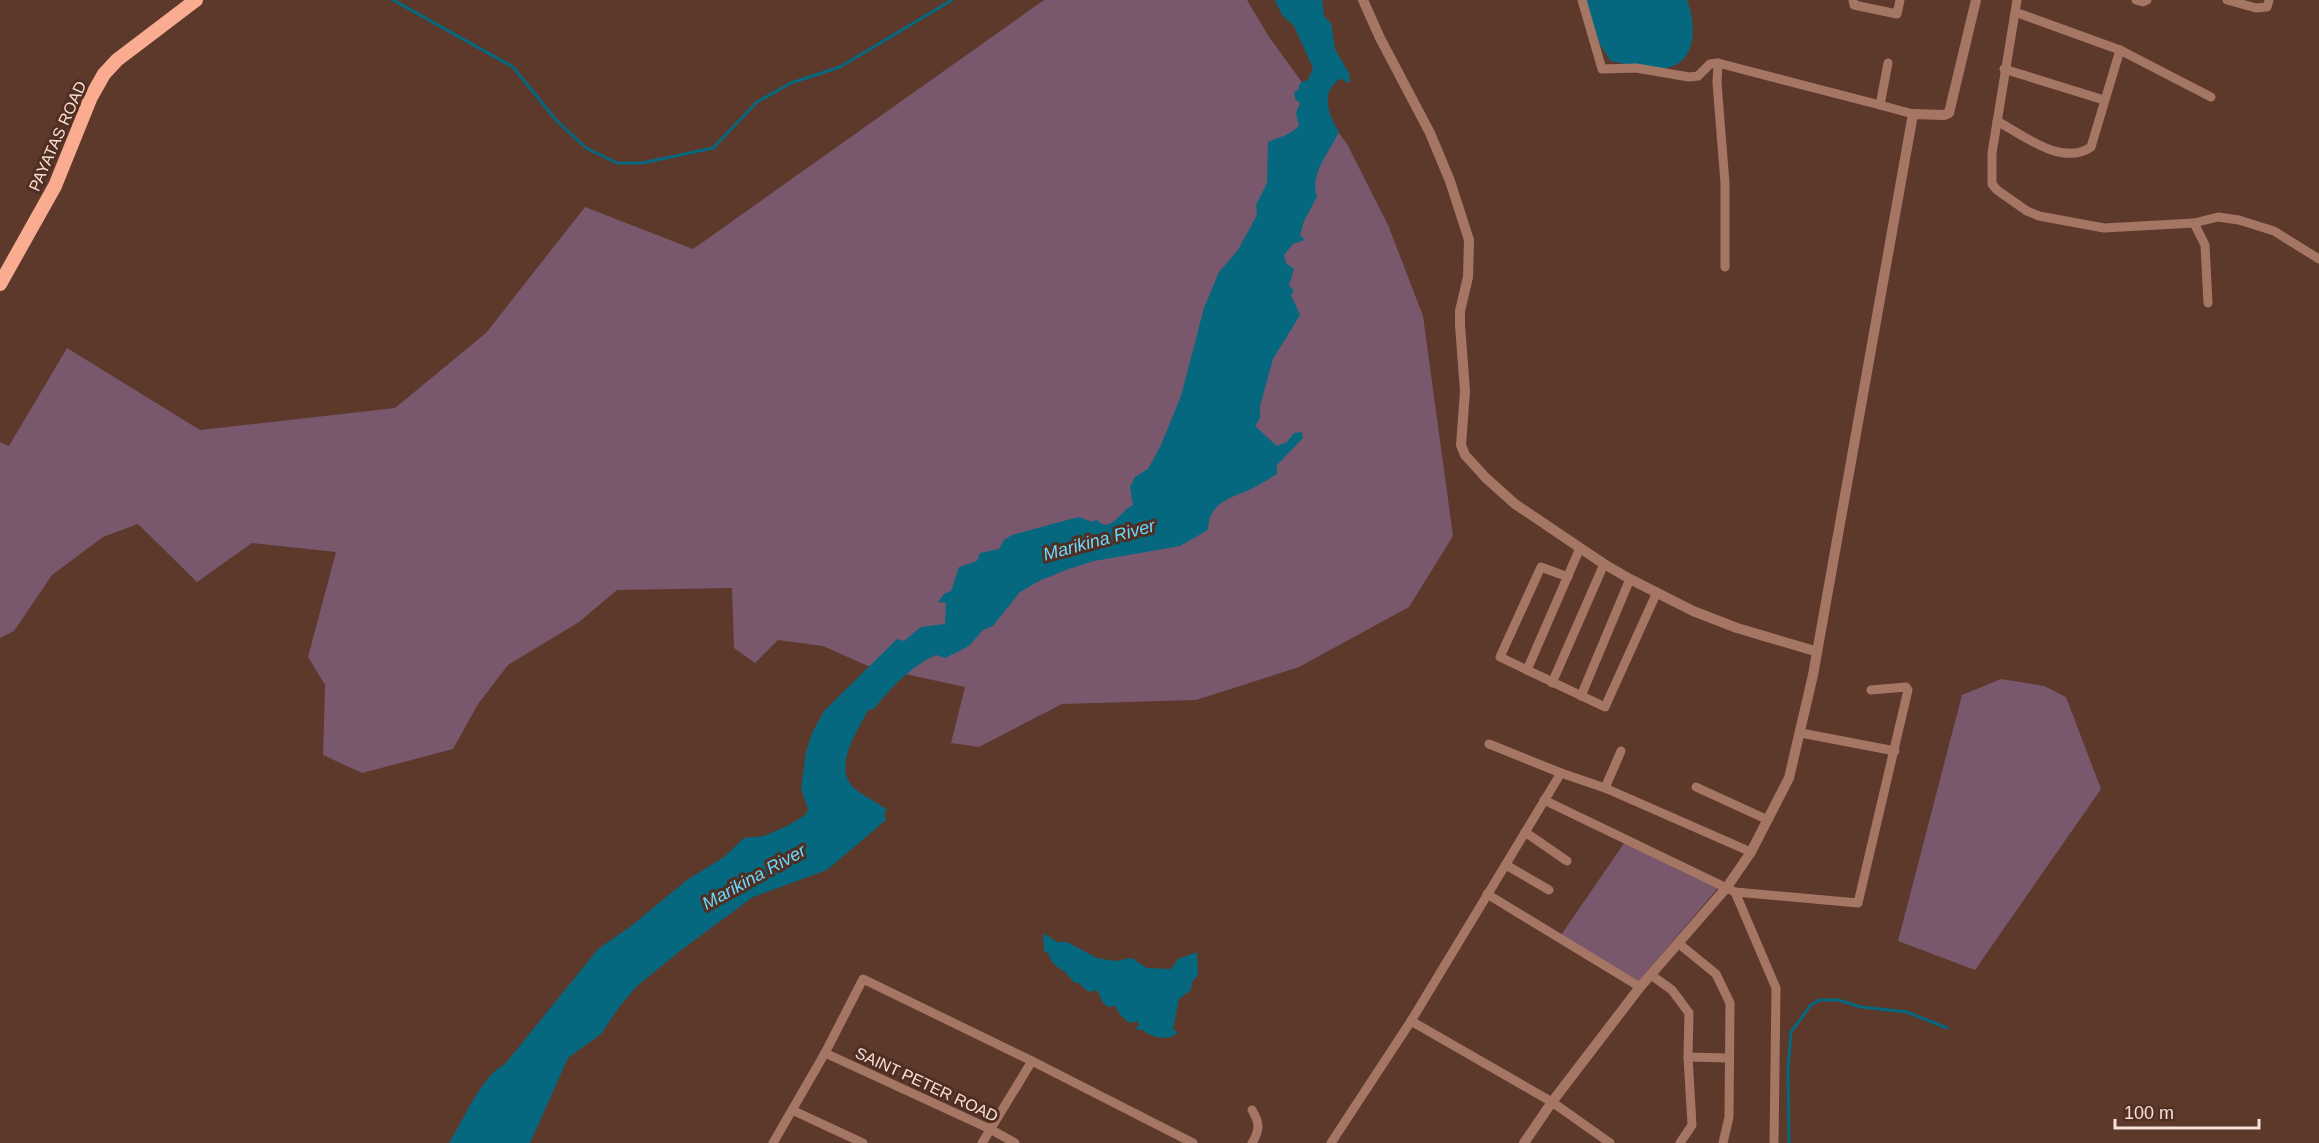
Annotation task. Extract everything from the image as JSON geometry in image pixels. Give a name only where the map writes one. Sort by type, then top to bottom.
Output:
[{"type":"main road","name":"PAYATAS ROAD","points":[[0,284],[55,186],[91,98],[104,75],[117,60],[196,0]]},
{"type":"street","points":[[1363,0],[1380,38],[1430,133],[1450,181],[1469,240],[1468,277],[1462,301],[1460,325],[1465,399],[1461,446],[1465,455],[1515,504],[1630,579],[1693,611],[1737,628],[1815,651]]},
{"type":"street","points":[[1582,0],[1602,69],[1636,68],[1698,76],[1714,64]]},
{"type":"street","points":[[1853,0],[1854,5],[1897,14],[1900,0]]},
{"type":"street","points":[[1714,64],[1913,114],[1944,115],[1949,113],[1976,0]]},
{"type":"street","points":[[2017,0],[1992,153],[1992,184],[2006,198],[2039,216],[2086,226],[2116,229],[2194,222],[2218,217],[2263,226],[2319,259]]},
{"type":"street","points":[[2136,0],[2143,2],[2147,0]]},
{"type":"street","points":[[2228,0],[2260,8],[2267,7],[2269,0]]},
{"type":"street","points":[[2015,12],[2121,50],[2211,97]]},
{"type":"street","points":[[1997,121],[2046,147],[2062,153],[2081,154],[2091,147],[2121,50]]},
{"type":"street","points":[[1880,105],[1888,63]]},
{"type":"street","points":[[1714,64],[1725,183],[1725,267]]},
{"type":"street","points":[[2004,69],[2104,100]]},
{"type":"street","points":[[1524,1143],[1552,1102],[1640,987],[1731,890],[1789,778],[1801,733],[1913,114]]},
{"type":"street","points":[[2194,222],[2205,245],[2208,303]]},
{"type":"street","points":[[1527,670],[1580,548]]},
{"type":"street","points":[[1552,683],[1604,564]]},
{"type":"street","points":[[1568,577],[1541,567],[1500,657],[1605,707],[1657,592]]},
{"type":"street","points":[[1581,696],[1630,579]]},
{"type":"street","points":[[1544,800],[1731,890],[1858,903],[1908,688],[1871,690]]},
{"type":"street","points":[[1801,733],[1895,751]]},
{"type":"street","points":[[1490,744],[1605,788],[1751,852]]},
{"type":"street","points":[[1605,788],[1621,751]]},
{"type":"street","points":[[1331,1143],[1411,1021],[1561,773]]},
{"type":"street","points":[[1696,787],[1768,819]]},
{"type":"street","points":[[1525,832],[1567,861]]},
{"type":"street","points":[[1506,865],[1549,890]]},
{"type":"street","points":[[1731,890],[1776,988],[1774,1143]]},
{"type":"street","points":[[1487,894],[1640,987]]},
{"type":"street","points":[[1678,944],[1716,974],[1730,1003],[1728,1058],[1730,1117],[1724,1143]]},
{"type":"street","points":[[1651,975],[1672,990],[1689,1013],[1688,1057],[1692,1125],[1680,1143]]},
{"type":"street","points":[[773,1143],[825,1053],[863,979],[1194,1143]]},
{"type":"street","points":[[1411,1021],[1552,1102],[1610,1143]]},
{"type":"street","name":"SAINT PETER ROAD","points":[[825,1053],[1016,1143]]},
{"type":"street","points":[[1688,1057],[1728,1058]]},
{"type":"street","points":[[982,1143],[1032,1061]]},
{"type":"street","points":[[792,1110],[863,1143]]},
{"type":"street","points":[[1252,1110],[1258,1120],[1259,1128],[1252,1143]]},
{"type":"shaded area","points":[[1044,0],[1247,0],[1269,37],[1347,144],[1388,225],[1423,316],[1453,536],[1409,607],[1299,667],[1196,700],[1062,704],[979,747],[951,743],[965,687],[868,666],[823,646],[778,640],[755,663],[734,648],[732,588],[617,590],[579,622],[508,665],[478,704],[453,749],[362,773],[323,755],[325,685],[308,657],[336,552],[252,543],[197,582],[138,524],[103,537],[52,575],[14,631],[0,638],[0,442],[9,446],[67,348],[200,430],[395,408],[486,333],[585,207],[693,249]]},
{"type":"shaded area","points":[[2001,679],[2044,686],[2066,697],[2101,789],[1975,970],[1898,941],[1962,695]]},
{"type":"shaded area","points":[[1627,839],[1723,882],[1638,982],[1561,935]]},
{"type":"water","name":"Marikina River","points":[[1275,0],[1322,0],[1324,16],[1331,23],[1335,49],[1349,73],[1350,82],[1347,83],[1343,79],[1338,80],[1329,93],[1329,110],[1339,131],[1318,171],[1315,188],[1317,197],[1304,221],[1300,235],[1305,240],[1293,244],[1284,255],[1286,263],[1294,269],[1289,285],[1294,290],[1291,295],[1300,315],[1273,359],[1260,406],[1260,418],[1255,426],[1277,446],[1287,442],[1294,433],[1302,432],[1303,438],[1277,465],[1277,474],[1218,506],[1209,520],[1208,530],[1180,546],[1094,561],[1039,581],[1020,592],[993,626],[983,630],[969,646],[945,658],[936,655],[910,671],[874,709],[868,710],[853,739],[846,760],[848,780],[855,789],[887,810],[884,814],[886,820],[827,870],[753,897],[637,986],[601,1034],[568,1058],[530,1143],[449,1143],[481,1088],[505,1064],[598,949],[631,926],[687,880],[724,857],[744,838],[764,836],[805,815],[808,810],[801,788],[806,752],[812,733],[824,711],[897,639],[904,641],[921,627],[945,624],[946,603],[938,602],[944,594],[951,591],[959,567],[977,561],[980,553],[999,549],[1004,540],[1012,535],[1078,517],[1093,522],[1096,519],[1106,525],[1133,505],[1130,487],[1135,477],[1148,469],[1161,445],[1181,396],[1204,308],[1219,272],[1238,250],[1257,215],[1256,205],[1267,183],[1268,142],[1289,133],[1299,125],[1296,113],[1300,103],[1295,99],[1294,92],[1298,90],[1300,83],[1308,80],[1313,68],[1294,26],[1282,15]]},
{"type":"water","points":[[1585,0],[1687,0],[1693,33],[1687,54],[1681,62],[1671,67],[1658,69],[1611,61],[1600,45]]},
{"type":"water","points":[[1043,935],[1057,942],[1067,942],[1097,958],[1115,961],[1132,958],[1147,968],[1171,969],[1178,959],[1197,952],[1198,975],[1192,982],[1191,990],[1179,999],[1173,1029],[1178,1033],[1160,1038],[1138,1030],[1137,1021],[1130,1023],[1122,1017],[1115,1006],[1105,1005],[1097,991],[1090,992],[1080,983],[1075,983],[1053,963],[1049,954],[1044,951]]},
{"type":"waterway","points":[[393,0],[513,67],[556,120],[586,148],[617,163],[642,163],[713,148],[757,102],[791,83],[840,67],[952,0]]},
{"type":"waterway","points":[[1789,1143],[1788,1069],[1791,1032],[1810,1006],[1819,1000],[1838,1000],[1861,1007],[1907,1012],[1947,1028]]}]
